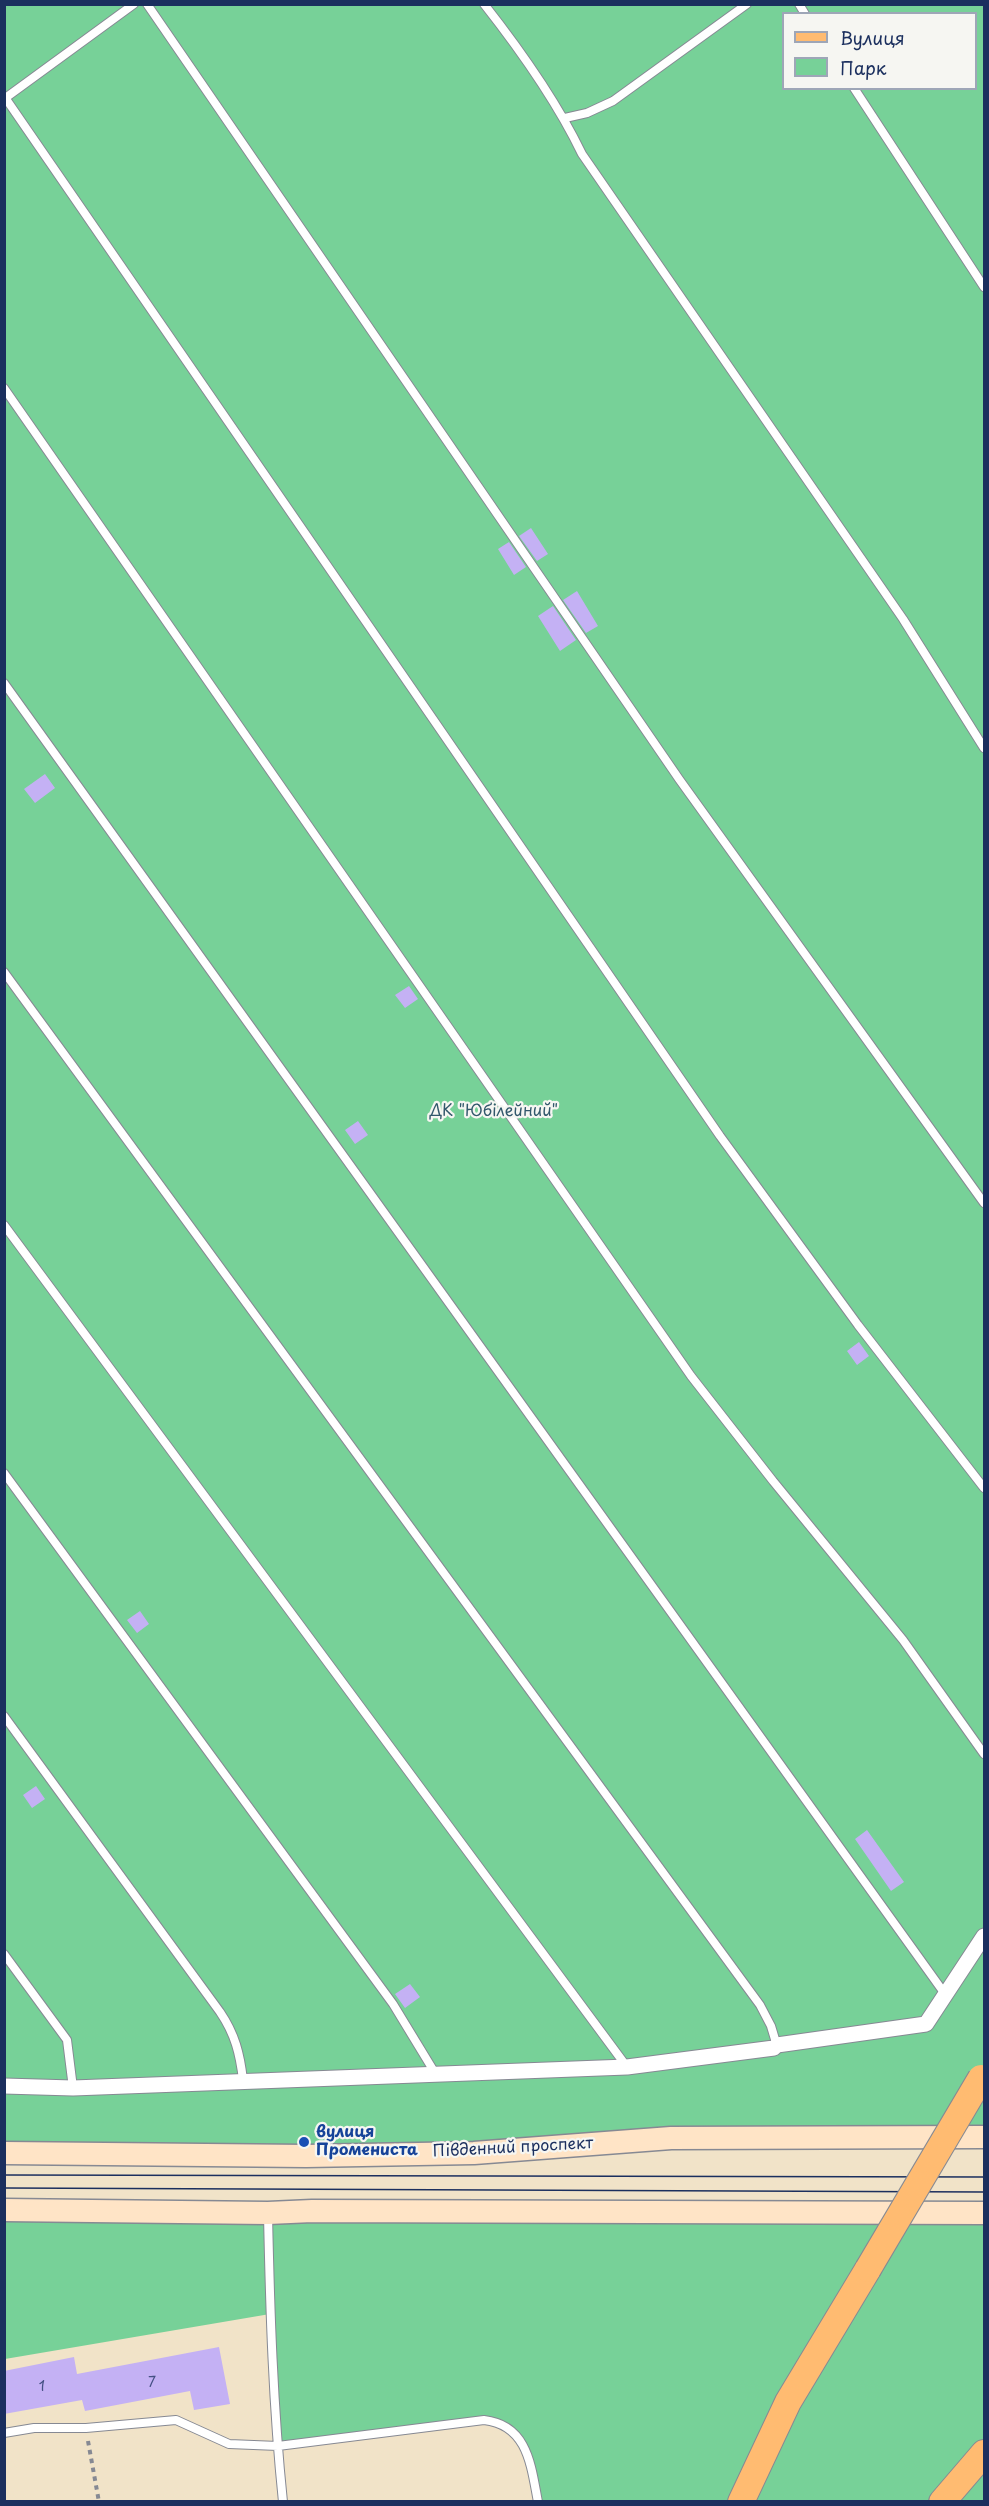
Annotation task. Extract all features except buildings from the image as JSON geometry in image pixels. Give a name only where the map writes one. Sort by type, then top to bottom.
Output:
[{"type":"main road","points":[[741,2502],[789,2402],[983,2075]]},
{"type":"main road","name":"Південний проспект","points":[[4,2153],[306,2156],[474,2152],[671,2138],[984,2137]]},
{"type":"main road","points":[[4,2211],[984,2213]]},
{"type":"main road","points":[[942,2502],[984,2453]]},
{"type":"street","points":[[4,2086],[73,2088],[627,2067],[776,2047],[926,2024],[984,1936]]},
{"type":"lane","points":[[134,4],[5,98],[720,1136],[858,1325],[984,1488]]},
{"type":"lane","points":[[147,4],[679,779],[984,1203]]},
{"type":"lane","points":[[484,4],[510,37],[565,118],[582,154],[903,619],[984,748]]},
{"type":"lane","points":[[565,118],[587,113],[613,101],[747,4]]},
{"type":"lane","points":[[855,90],[984,287]]},
{"type":"lane","points":[[4,388],[691,1376],[773,1481],[903,1640],[984,1754]]},
{"type":"lane","points":[[4,683],[945,1994]]},
{"type":"lane","points":[[4,972],[760,2005],[771,2026],[776,2047]]},
{"type":"lane","points":[[4,1225],[627,2067]]},
{"type":"lane","points":[[4,1473],[393,2004],[435,2073]]},
{"type":"lane","points":[[4,1716],[233,2031],[240,2053],[243,2080]]},
{"type":"lane","points":[[4,1954],[67,2040],[73,2088]]},
{"type":"lane","points":[[268,2213],[270,2314],[283,2502]]},
{"type":"lane","points":[[4,2433],[34,2428],[86,2428],[176,2420],[229,2444],[278,2446],[484,2420],[499,2422],[516,2435],[530,2459],[537,2502]]},
{"type":"path","points":[[86,2428],[99,2502]]},
{"type":"green space","name":"ДК \"Юбілейний\"","points":[[4,5],[984,5],[984,2137],[5,2153]]},
{"type":"green space","points":[[5,2210],[984,2215],[984,2501],[538,2501],[522,2445],[499,2422],[278,2446],[270,2314],[5,2359]]},
{"type":"tram line","points":[[4,2175],[984,2177]]},
{"type":"tram line","points":[[4,2188],[984,2192]]},
{"type":"place","name":"вулиця Промениста","points":[[304,2142]]}]
